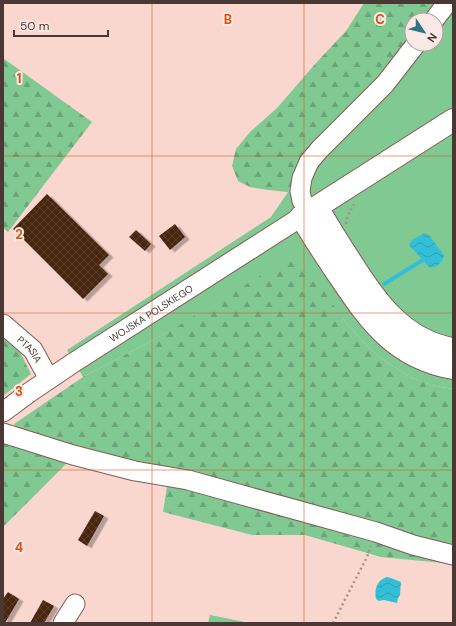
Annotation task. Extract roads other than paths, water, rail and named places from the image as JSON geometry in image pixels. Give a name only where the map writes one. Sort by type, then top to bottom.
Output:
[{"type":"main road","points":[[309,212],[453,120]]},
{"type":"main road","points":[[309,212],[361,278],[374,297],[392,317],[403,327],[422,340],[440,347],[453,349]]},
{"type":"main road","points":[[309,212],[349,292],[371,321],[393,342],[420,359],[453,368]]},
{"type":"street","points":[[440,12],[447,3]]},
{"type":"street","points":[[309,212],[302,201],[300,191],[302,178],[309,162],[319,150],[385,84],[410,52]]},
{"type":"street","name":"WOJSKA POLSKIEGO","points":[[3,412],[49,379],[309,212]]},
{"type":"street","name":"PTASIA","points":[[3,324],[33,350],[49,379]]},
{"type":"street","points":[[3,433],[73,455],[135,471],[188,480],[376,532],[413,545],[453,555]]},
{"type":"street","points":[[64,623],[75,604]]},
{"type":"water","points":[[425,233],[429,235],[444,255],[441,262],[434,267],[429,267],[409,245],[412,240]]},
{"type":"water","points":[[387,577],[401,582],[400,595],[397,603],[384,600],[379,601],[376,599],[375,592],[377,585],[381,580]]},
{"type":"waterway","points":[[384,284],[423,260]]}]
